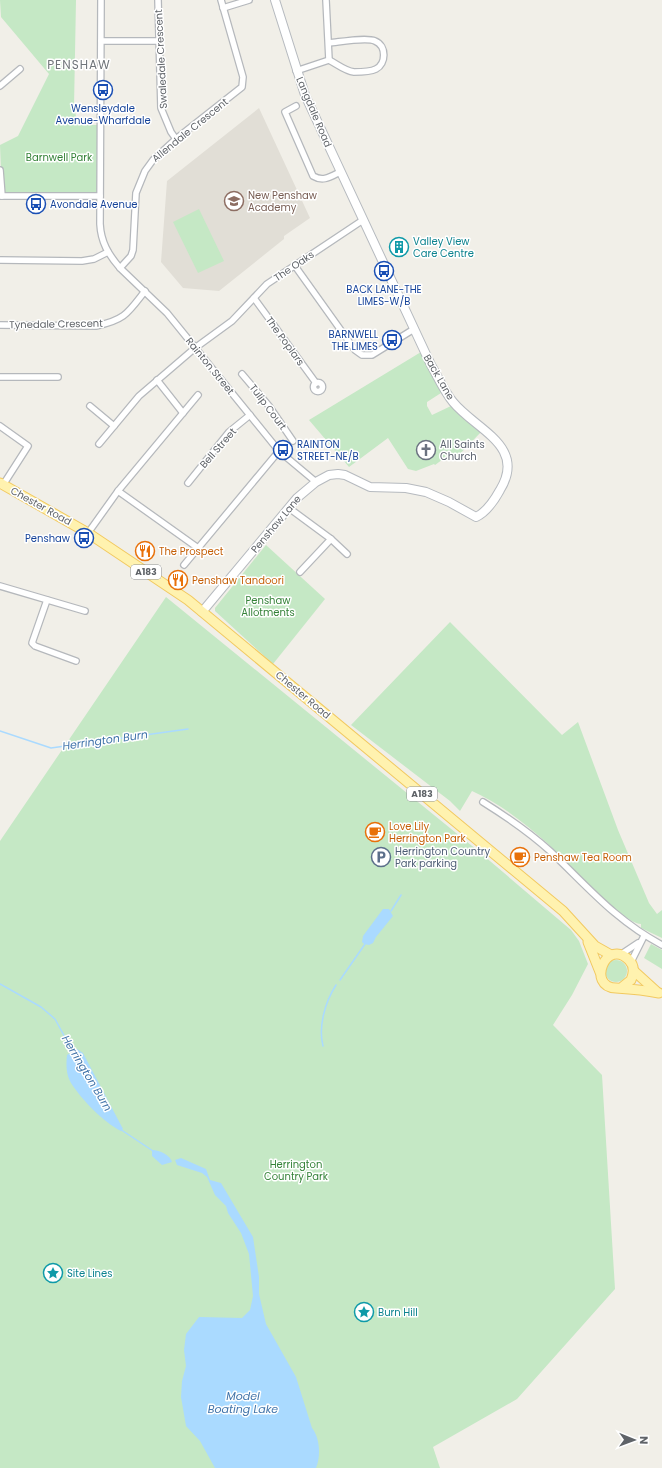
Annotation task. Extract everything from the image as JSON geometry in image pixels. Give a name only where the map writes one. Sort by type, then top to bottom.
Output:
[{"type":"main road","name":"Chester Road","points":[[2,484],[88,533],[188,600],[563,911],[585,936],[600,949],[616,955]]},
{"type":"main road","name":"Chester Road","points":[[585,936],[600,972]]},
{"type":"main road","points":[[616,955],[632,966],[660,994],[613,988],[606,984],[600,972],[604,961],[616,955]]},
{"type":"main road","points":[[621,988],[631,980],[632,966]]},
{"type":"street","points":[[101,0],[101,236],[108,252],[120,268],[145,291]]},
{"type":"street","name":"Swaledale Crescent","points":[[158,0],[162,108],[171,132],[176,139]]},
{"type":"street","name":"Allendale Crescent","points":[[120,268],[131,256],[133,250],[135,204],[139,184],[145,171],[153,160],[176,139],[242,87],[243,77],[221,0]]},
{"type":"street","points":[[223,8],[249,0]]},
{"type":"street","name":"Langdale Road","points":[[275,0],[296,71],[305,95],[363,220]]},
{"type":"street","points":[[326,0],[329,60]]},
{"type":"street","points":[[296,71],[329,60],[344,69],[353,72],[374,70],[381,64],[384,56],[381,45],[368,40],[329,43]]},
{"type":"street","points":[[101,42],[159,41]]},
{"type":"street","points":[[0,86],[20,69]]},
{"type":"street","points":[[296,106],[285,112],[313,176],[319,180],[327,179],[340,172]]},
{"type":"street","points":[[0,170],[1,196],[100,196]]},
{"type":"street","name":"The Oaks","points":[[99,444],[139,396],[195,348],[232,321],[267,284],[363,220]]},
{"type":"street","name":"Back Lane","points":[[363,220],[431,365],[453,402],[494,439],[508,462],[508,475],[504,484],[491,504],[480,515]]},
{"type":"street","points":[[0,260],[82,261],[94,259],[108,252]]},
{"type":"street","points":[[295,266],[355,350],[362,355],[372,355],[414,329]]},
{"type":"street","name":"Rainton Street","points":[[145,291],[167,313],[279,451],[316,482]]},
{"type":"street","name":"Tynedale Crescent","points":[[0,325],[96,326],[110,323],[122,319],[145,291]]},
{"type":"street","name":"The Poplars","points":[[254,298],[316,383]]},
{"type":"street","name":"Tulip Court","points":[[242,374],[269,406],[293,441]]},
{"type":"street","points":[[0,377],[58,377]]},
{"type":"street","points":[[158,380],[183,413]]},
{"type":"street","points":[[88,533],[118,491],[198,395]]},
{"type":"street","points":[[90,406],[114,426]]},
{"type":"street","name":"Bell Street","points":[[188,483],[229,432],[252,417]]},
{"type":"street","points":[[0,426],[28,446],[2,484]]},
{"type":"street","points":[[184,565],[279,451]]},
{"type":"street","name":"Penshaw Lane","points":[[202,612],[297,498],[316,482],[329,476],[338,474],[344,475],[370,487],[414,489],[449,502],[473,517],[480,515]]},
{"type":"street","points":[[118,491],[198,548]]},
{"type":"street","points":[[289,508],[331,539],[347,554]]},
{"type":"street","points":[[300,572],[331,539]]},
{"type":"street","points":[[0,586],[85,611]]},
{"type":"street","points":[[47,600],[32,643],[35,646],[76,661]]},
{"type":"street","points":[[483,802],[523,828],[550,852],[610,911],[644,936],[662,946]]},
{"type":"street","points":[[616,955],[639,942],[644,936]]},
{"type":"street","points":[[632,966],[639,942]]},
{"type":"shaded area","name":"New Penshaw Academy","points":[[259,108],[310,218],[284,236],[284,239],[219,291],[183,288],[161,262],[167,181]]},
{"type":"green space","name":"Barnwell Park","points":[[0,0],[76,0],[74,107],[78,125],[100,125],[100,196],[2,196],[0,145],[18,136],[49,74],[1,17]]},
{"type":"green space","points":[[199,209],[224,261],[198,273],[173,222]]},
{"type":"green space","points":[[421,352],[438,381],[441,393],[427,402],[427,406],[432,415],[451,406],[481,432],[455,459],[450,454],[435,465],[434,464],[416,471],[408,469],[388,438],[349,467],[309,420]]},
{"type":"green space","name":"Penshaw Allotments","points":[[266,545],[325,599],[273,664],[215,611],[215,608]]},
{"type":"green space","name":"Herrington Country Park","points":[[166,597],[477,850],[571,930],[579,941],[588,964],[572,995],[553,1025],[602,1075],[615,1289],[517,1399],[433,1447],[440,1468],[0,1468],[0,841]]},
{"type":"green space","points":[[450,622],[562,735],[578,722],[618,830],[649,903],[657,914],[662,910],[662,938],[641,928],[641,924],[632,921],[621,913],[547,843],[511,814],[492,801],[472,791],[460,811],[450,801],[351,725]]},
{"type":"green space","points":[[651,944],[662,950],[662,969],[644,958]]},
{"type":"green space","points":[[616,960],[624,963],[627,971],[624,979],[616,982],[608,979],[605,971],[608,963]]},
{"type":"water","points":[[383,909],[389,909],[393,916],[373,943],[369,945],[364,944],[362,942],[363,936]]},
{"type":"water","points":[[77,1049],[83,1053],[123,1129],[121,1131],[93,1110],[71,1083],[68,1077],[66,1062],[67,1055]]},
{"type":"water","points":[[152,1150],[164,1153],[171,1159],[172,1162],[162,1165],[152,1156]]},
{"type":"water","name":"Model Boating Lake","points":[[181,1158],[206,1169],[210,1180],[221,1183],[253,1237],[259,1277],[259,1294],[266,1324],[296,1377],[312,1428],[317,1437],[319,1458],[316,1468],[215,1468],[200,1441],[186,1426],[181,1397],[182,1381],[186,1366],[184,1350],[186,1334],[199,1317],[242,1318],[250,1310],[253,1296],[249,1254],[241,1233],[228,1213],[226,1206],[215,1195],[207,1177],[202,1173],[177,1165],[175,1160]]},
{"type":"waterway","name":"Herrington Burn","points":[[0,731],[51,748],[188,729]]},
{"type":"waterway","points":[[391,911],[401,895]]},
{"type":"waterway","points":[[340,980],[365,944]]},
{"type":"waterway","name":"Herrington Burn","points":[[0,984],[41,1007],[55,1019],[73,1052]]},
{"type":"waterway","points":[[323,1046],[321,1031],[322,1023],[326,1007],[336,985]]},
{"type":"waterway","name":"Herrington Burn","points":[[120,1129],[153,1151]]},
{"type":"place","name":"Wensleydale Avenue-Wharfdale","points":[[103,90]]},
{"type":"place","name":"New Penshaw Academy","points":[[234,201]]},
{"type":"place","name":"Avondale Avenue","points":[[36,204]]},
{"type":"place","name":"Valley View Care Centre","points":[[399,247]]},
{"type":"place","name":"BACK LANE-THE LIMES-W/B","points":[[384,271]]},
{"type":"place","name":"BARNWELL THE LIMES","points":[[392,340]]},
{"type":"place","name":"RAINTON STREET-NE/B","points":[[283,450]]},
{"type":"place","name":"All Saints Church","points":[[426,450]]},
{"type":"place","name":"Penshaw","points":[[84,538]]},
{"type":"place","name":"The Prospect","points":[[145,551]]},
{"type":"place","name":"Penshaw Tandoori","points":[[178,580]]},
{"type":"place","name":"Love Lily Herrington Park","points":[[375,832]]},
{"type":"place","name":"Herrington Country Park parking","points":[[381,857]]},
{"type":"place","name":"Penshaw Tea Room","points":[[520,857]]},
{"type":"place","name":"Site Lines","points":[[53,1273]]},
{"type":"place","name":"Burn Hill","points":[[364,1312]]},
{"type":"district","name":"PENSHAW","points":[[79,64]]}]
